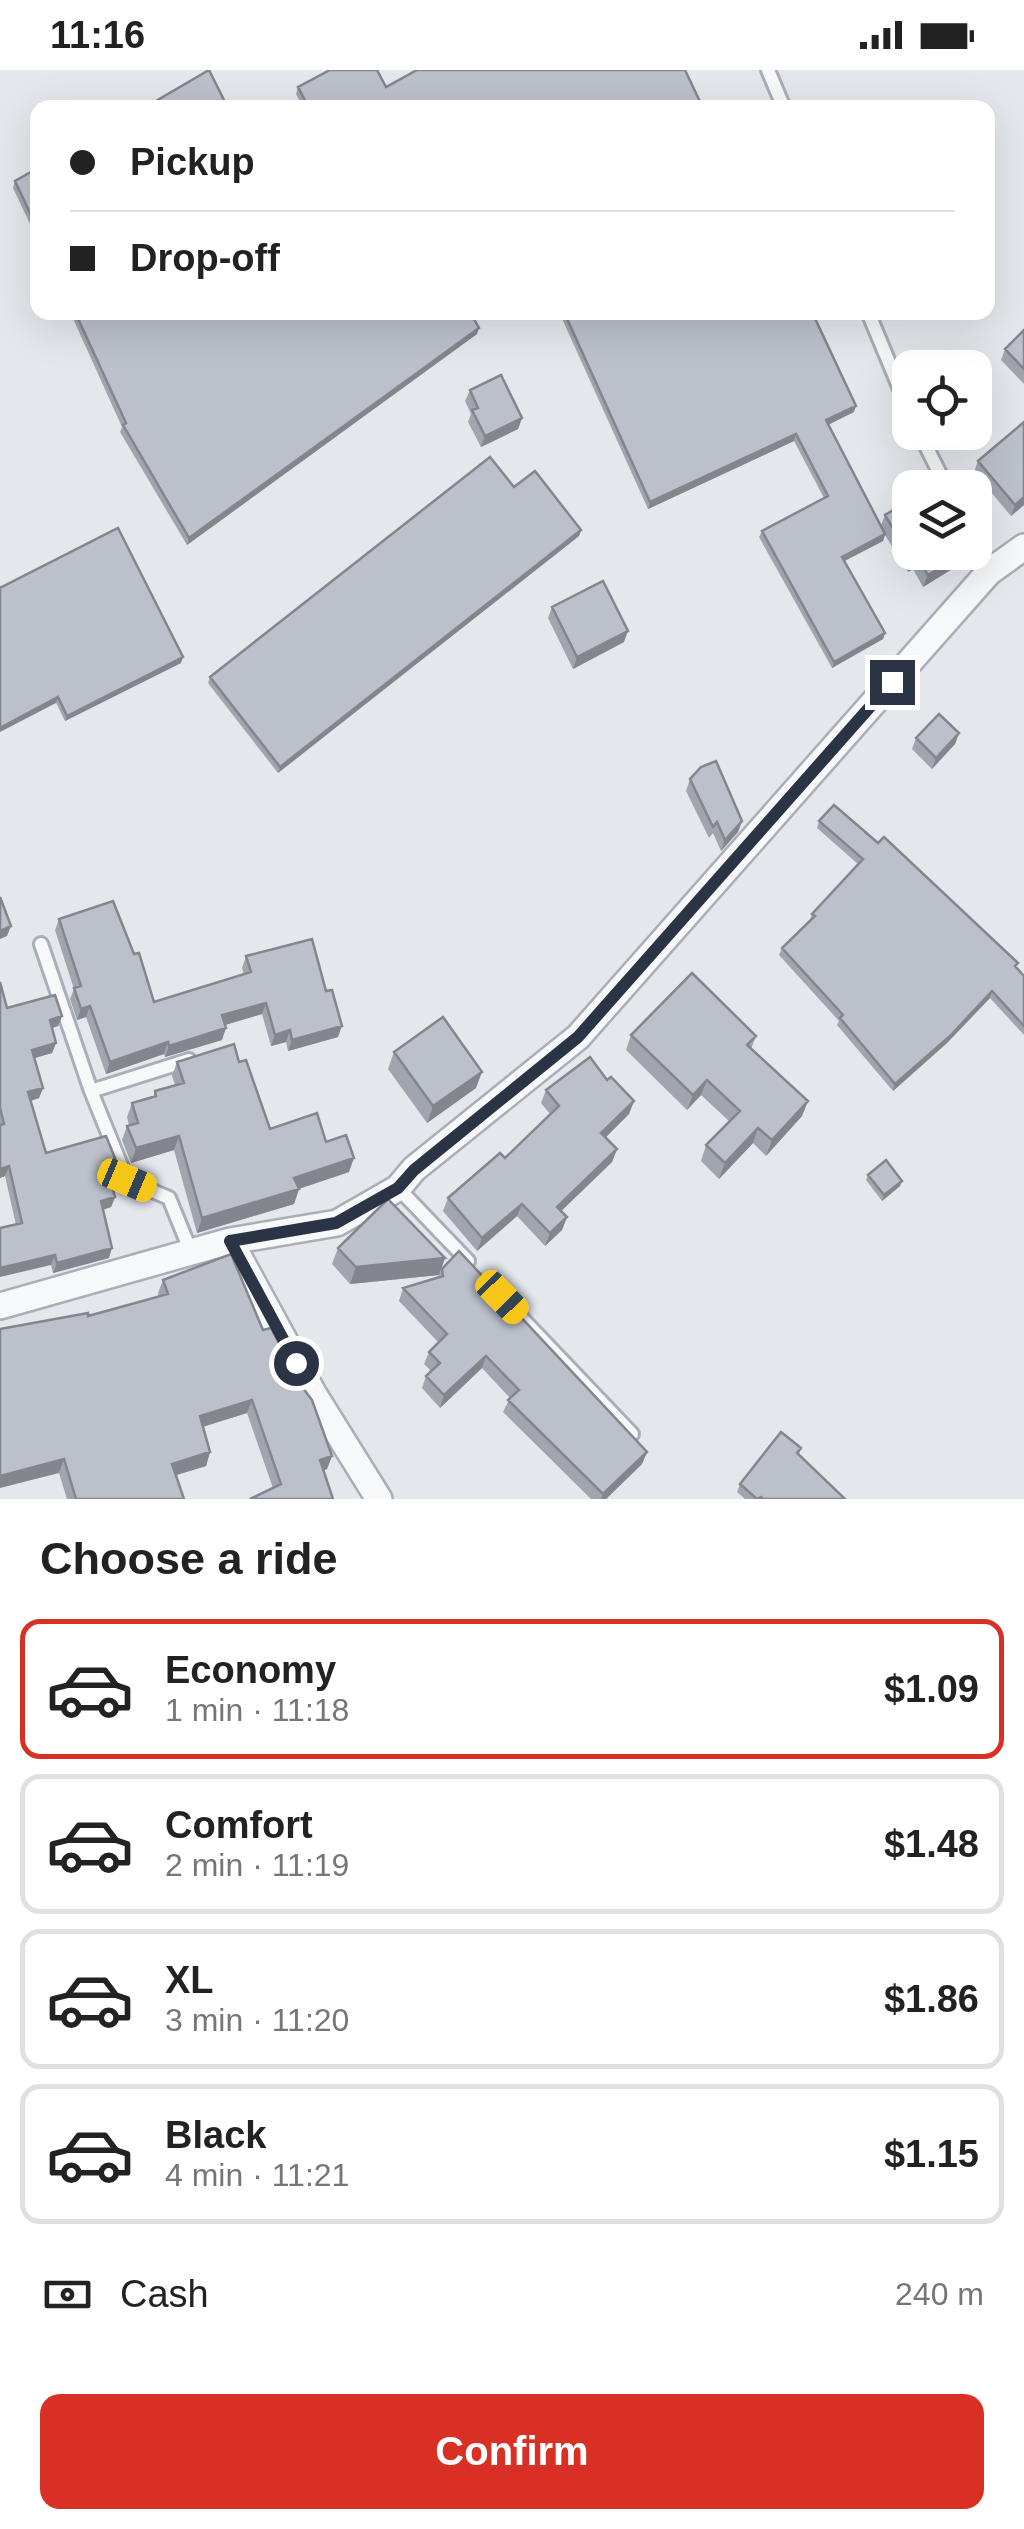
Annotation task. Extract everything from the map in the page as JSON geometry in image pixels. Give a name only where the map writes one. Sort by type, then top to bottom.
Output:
[{"type":"street","points":[[0,1306],[230,1241],[336,1223],[398,1188],[414,1170],[578,1037],[989,572],[1024,547]]},
{"type":"street","points":[[230,1241],[313,1393],[379,1499]]},
{"type":"lane","points":[[768,70],[781,100]]},
{"type":"lane","points":[[871,320],[892,370]]},
{"type":"lane","points":[[40,944],[91,1092],[127,1180],[169,1198],[191,1252]]},
{"type":"lane","points":[[91,1092],[199,1057]]},
{"type":"lane","points":[[398,1188],[480,1274]]},
{"type":"lane","points":[[508,1303],[632,1434]]},
{"type":"building","points":[[209,70],[224,100],[158,100]]},
{"type":"building","points":[[330,70],[377,70],[386,87],[417,70],[685,70],[699,100],[305,100],[298,87]]},
{"type":"building","points":[[30,173],[30,213],[15,181]]},
{"type":"building","points":[[79,320],[474,320],[479,328],[189,538],[123,425],[126,423]]},
{"type":"building","points":[[568,320],[816,320],[856,406],[826,420],[885,534],[842,557],[885,633],[834,662],[762,531],[828,496],[796,434],[650,502]]},
{"type":"building","points":[[1024,330],[1024,369],[1005,349]]},
{"type":"building","points":[[501,375],[522,418],[485,436],[472,410],[478,408],[470,390]]},
{"type":"building","points":[[1024,422],[1024,497],[1015,505],[992,478],[992,470],[986,470],[978,461]]},
{"type":"building","points":[[490,457],[514,487],[535,471],[581,530],[280,767],[210,677]]},
{"type":"building","points":[[118,528],[183,657],[67,716],[58,697],[0,728],[0,588]]},
{"type":"building","points":[[603,581],[628,631],[577,657],[552,607]]},
{"type":"building","points":[[939,714],[959,733],[936,758],[916,738]]},
{"type":"building","points":[[716,761],[742,821],[725,840],[717,822],[713,827],[690,779],[701,767]]},
{"type":"building","points":[[834,805],[878,843],[884,837],[1018,963],[1015,966],[1024,976],[1024,1026],[992,991],[950,1036],[895,1084],[840,1018],[843,1015],[782,948],[863,859],[819,821]]},
{"type":"building","points":[[0,897],[11,926],[0,931]]},
{"type":"building","points":[[113,901],[134,954],[139,953],[154,1002],[251,972],[246,956],[312,939],[326,991],[332,990],[342,1026],[292,1040],[290,1030],[275,1035],[266,1003],[222,1015],[226,1028],[110,1062],[90,1006],[81,1009],[74,988],[81,986],[59,919]]},
{"type":"building","points":[[692,973],[756,1036],[747,1045],[808,1101],[772,1140],[758,1128],[725,1163],[706,1145],[740,1111],[707,1080],[693,1095],[631,1035]]},
{"type":"building","points":[[0,982],[7,1008],[55,995],[62,1016],[50,1020],[56,1043],[32,1050],[43,1088],[28,1092],[46,1153],[106,1136],[115,1158],[105,1161],[115,1197],[101,1201],[112,1248],[57,1263],[55,1255],[0,1268],[0,1228],[22,1223],[9,1166],[0,1169],[0,1125],[4,1124],[0,1108]]},
{"type":"building","points":[[443,1017],[482,1072],[433,1106],[394,1052]]},
{"type":"building","points":[[234,1044],[239,1062],[246,1060],[270,1129],[317,1113],[326,1142],[346,1135],[354,1158],[294,1178],[299,1189],[202,1218],[179,1136],[136,1148],[127,1126],[138,1123],[132,1103],[184,1083],[177,1062]]},
{"type":"building","points":[[590,1057],[607,1080],[611,1077],[634,1101],[601,1133],[617,1149],[557,1207],[567,1217],[550,1233],[522,1204],[482,1238],[448,1198],[500,1153],[505,1158],[559,1106],[546,1090]]},
{"type":"building","points":[[886,1160],[902,1181],[884,1195],[868,1175]]},
{"type":"building","points":[[388,1199],[445,1258],[356,1267],[338,1248]]},
{"type":"building","points":[[459,1251],[647,1452],[603,1494],[508,1400],[519,1390],[486,1356],[444,1395],[426,1376],[440,1363],[429,1352],[447,1334],[403,1288],[443,1276],[442,1269]]},
{"type":"building","points":[[231,1254],[263,1330],[271,1328],[312,1400],[332,1456],[320,1460],[333,1499],[250,1499],[281,1484],[252,1400],[200,1416],[210,1452],[172,1464],[184,1499],[76,1499],[64,1459],[0,1476],[0,1329],[88,1316],[168,1294],[163,1280]]},
{"type":"building","points":[[781,1432],[801,1448],[797,1453],[845,1499],[757,1499],[740,1484]]},
{"type":"route","points":[[296,1363],[230,1241],[336,1223],[398,1188],[414,1170],[578,1037],[892,682]]}]
